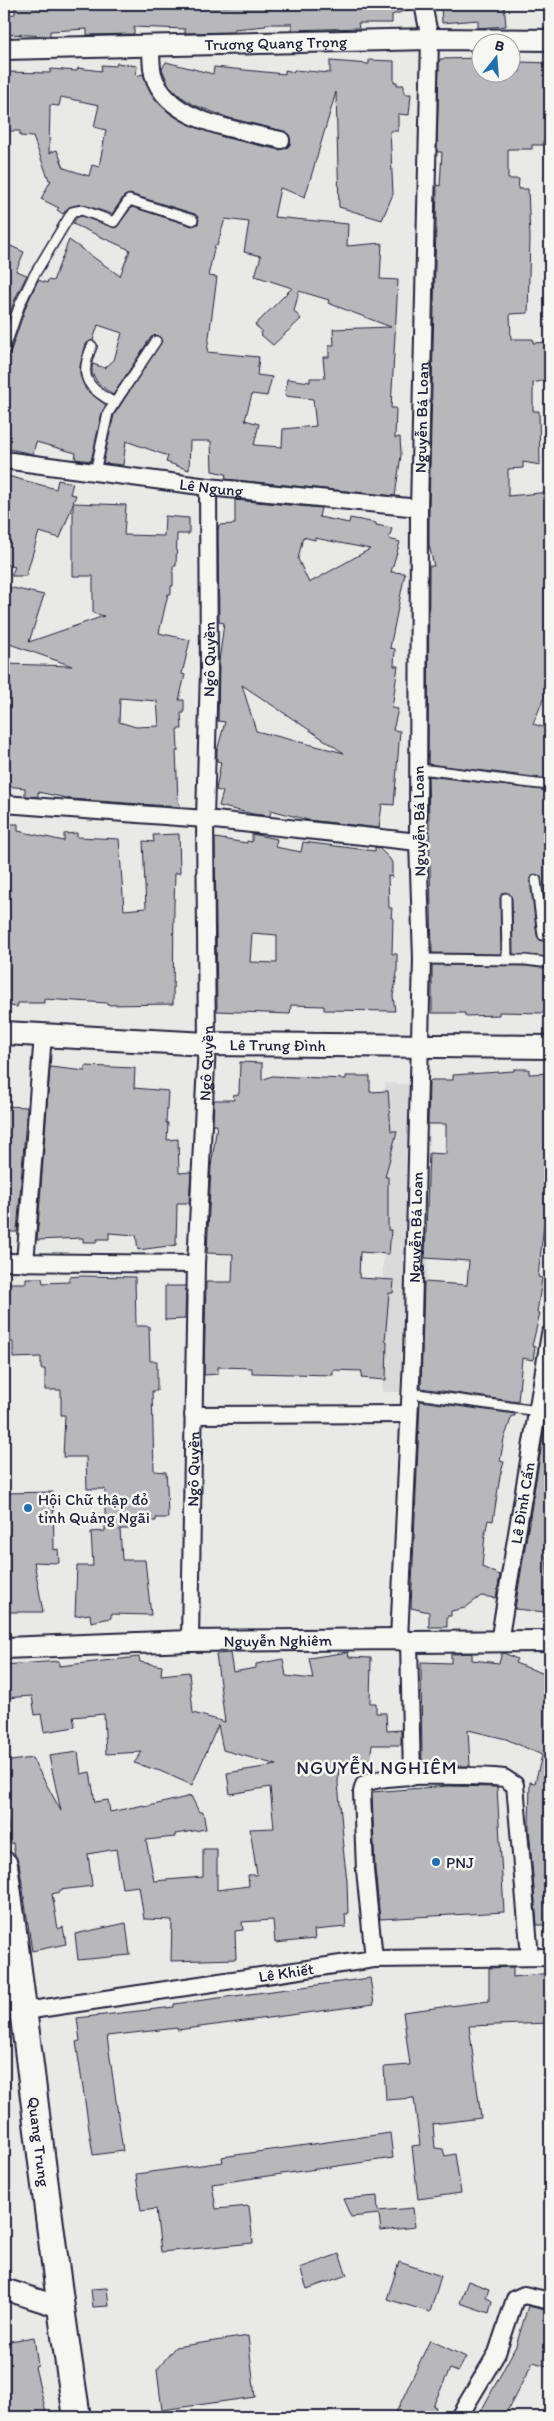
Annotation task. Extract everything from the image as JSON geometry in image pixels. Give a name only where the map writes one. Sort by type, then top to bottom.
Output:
[{"type":"main road","name":"Lê Trung Đình","points":[[4,1033],[207,1044],[550,1047]]},
{"type":"main road","name":"Quang Trung","points":[[4,1865],[25,2012],[60,2307],[77,2417]]},
{"type":"street","name":"Nguyễn Bá Loan","points":[[412,1777],[404,1641],[418,1045],[422,959],[418,842],[419,508],[430,39],[423,4]]},
{"type":"street","name":"Trương Quang Trọng","points":[[4,49],[430,39],[550,40]]},
{"type":"street","points":[[151,46],[152,73],[157,82],[175,105],[190,116],[281,140]]},
{"type":"street","name":"Lê Ngung","points":[[4,460],[208,487],[419,508]]},
{"type":"street","name":"Ngô Quyền","points":[[190,1641],[196,1264],[207,1044],[205,818],[209,670],[208,487]]},
{"type":"street","points":[[4,804],[205,818],[418,842]]},
{"type":"street","points":[[26,1262],[43,1035]]},
{"type":"street","points":[[4,1262],[196,1264]]},
{"type":"street","name":"Lê Đình Cẩn","points":[[499,1642],[550,1334]]},
{"type":"street","points":[[193,1415],[409,1414]]},
{"type":"street","name":"Nguyễn Nghiêm","points":[[4,1648],[190,1641],[550,1641]]},
{"type":"street","points":[[374,1959],[365,1870],[362,1792],[364,1785],[372,1780],[412,1777],[494,1777],[504,1778],[515,1785],[530,1957]]},
{"type":"street","name":"Lê Khiết","points":[[25,2012],[374,1959],[550,1957]]},
{"type":"street","points":[[4,2289],[60,2307]]},
{"type":"street","points":[[458,2417],[497,2353],[515,2299],[524,2295],[550,2301]]},
{"type":"lane","points":[[4,351],[20,304],[33,277],[72,212],[82,210],[114,222],[129,200],[192,220]]},
{"type":"lane","points":[[95,472],[105,420],[156,342]]},
{"type":"lane","points":[[92,346],[85,364],[86,378],[97,393],[115,403]]},
{"type":"lane","points":[[418,769],[548,785]]},
{"type":"lane","points":[[536,880],[543,935],[550,934]]},
{"type":"lane","points":[[506,898],[507,960]]},
{"type":"lane","points":[[422,959],[507,960],[550,963]]},
{"type":"lane","points":[[410,1393],[538,1411]]},
{"type":"shaded area","points":[[385,1083],[430,1086],[426,1392],[382,1392]]},
{"type":"building","points":[[15,4],[182,4],[208,5],[208,7],[262,4],[413,4],[414,8],[392,15],[392,23],[358,23],[359,28],[292,30],[292,24],[265,24],[266,26],[234,29],[234,32],[185,33],[185,29],[134,27],[134,34],[87,35],[87,29],[50,31],[50,36],[6,34],[4,15],[15,14]]},
{"type":"building","points":[[441,4],[504,4],[506,26],[478,28],[478,20],[442,23]]},
{"type":"building","points":[[472,58],[472,82],[522,82],[522,62],[550,63],[550,141],[543,141],[543,145],[532,145],[532,149],[508,149],[508,179],[519,179],[518,189],[528,189],[530,238],[528,313],[510,314],[511,339],[533,339],[533,343],[550,342],[550,379],[533,383],[533,411],[539,411],[540,465],[523,462],[523,468],[508,469],[508,496],[550,492],[550,683],[533,724],[550,729],[550,756],[548,756],[550,779],[428,764],[429,566],[434,566],[429,545],[429,508],[437,185],[440,186],[442,152],[437,152],[440,59]]},
{"type":"building","points":[[369,60],[394,61],[394,82],[397,82],[397,85],[404,85],[404,94],[411,94],[409,115],[398,114],[398,131],[390,131],[393,194],[382,220],[339,207],[336,92],[305,197],[280,188],[274,217],[348,224],[347,246],[382,243],[380,279],[398,280],[391,408],[396,408],[395,438],[400,437],[401,455],[395,496],[225,479],[226,474],[212,471],[211,441],[190,441],[189,470],[166,462],[168,456],[126,441],[123,465],[103,463],[114,415],[162,341],[157,335],[151,337],[113,395],[97,382],[92,373],[92,367],[93,364],[105,368],[114,360],[122,333],[98,325],[93,340],[86,344],[80,366],[80,375],[86,390],[106,405],[102,412],[91,461],[75,459],[76,453],[36,442],[33,454],[4,448],[4,357],[10,353],[26,306],[38,280],[47,283],[48,280],[53,281],[69,240],[120,276],[130,250],[73,224],[76,218],[81,216],[115,228],[132,207],[192,226],[198,224],[199,219],[195,214],[130,194],[124,196],[112,214],[81,204],[69,207],[63,214],[57,210],[59,208],[41,199],[51,180],[49,180],[33,137],[20,136],[20,131],[4,131],[4,72],[50,73],[51,69],[77,71],[78,68],[101,71],[102,65],[116,66],[117,63],[137,66],[136,76],[143,74],[154,97],[168,112],[184,122],[223,137],[279,150],[288,147],[291,143],[287,132],[229,118],[194,105],[180,96],[169,85],[162,69],[166,62],[213,74],[214,67],[285,74],[285,70],[330,73],[330,61],[369,64]],"holes":[[[61,97],[99,105],[94,127],[106,130],[99,167],[92,165],[89,176],[64,168],[57,150],[49,153],[50,105],[59,106]],[[225,219],[249,222],[244,252],[261,256],[255,276],[292,288],[255,325],[262,331],[260,334],[273,345],[301,319],[294,311],[299,291],[329,300],[328,303],[391,327],[333,329],[334,345],[329,345],[329,357],[323,357],[325,378],[310,378],[310,382],[287,379],[285,396],[313,399],[316,426],[283,429],[282,447],[254,445],[259,424],[245,420],[252,394],[267,396],[272,377],[257,375],[259,357],[207,352],[217,277],[208,276],[215,245],[217,246]]]},
{"type":"building","points":[[4,243],[24,252],[16,271],[27,275],[14,301],[4,332]]},
{"type":"building","points":[[4,475],[56,489],[58,480],[73,483],[70,494],[76,495],[73,503],[126,505],[124,535],[164,536],[165,516],[189,518],[189,534],[177,534],[176,566],[173,566],[173,586],[171,586],[171,594],[168,594],[159,633],[190,640],[182,674],[185,675],[179,700],[184,700],[184,713],[181,713],[182,729],[177,729],[178,801],[181,807],[71,799],[38,792],[38,797],[25,796],[25,788],[5,786],[10,742],[4,745],[4,664],[72,666],[4,642],[9,621],[4,620],[4,598],[8,587],[44,595],[29,642],[104,616],[93,613],[93,576],[73,576],[73,504],[60,538],[39,532],[26,576],[11,576],[15,567],[4,564]],"holes":[[[120,698],[157,701],[159,726],[136,727],[119,722]]]},
{"type":"building","points":[[235,500],[321,508],[319,517],[349,523],[350,518],[392,528],[389,539],[400,542],[391,572],[405,573],[390,648],[395,649],[394,666],[398,666],[392,708],[398,709],[393,730],[400,731],[394,805],[382,804],[379,828],[308,820],[271,810],[270,816],[253,814],[219,806],[223,792],[216,790],[221,762],[217,761],[217,751],[225,722],[218,721],[219,662],[224,623],[219,622],[218,530],[219,525],[235,524]],"holes":[[[303,537],[315,540],[315,538],[370,549],[309,583],[298,559]],[[242,685],[344,753],[256,731]]]},
{"type":"building","points":[[428,776],[550,791],[550,929],[548,929],[541,877],[535,874],[530,880],[537,936],[541,941],[550,941],[550,957],[513,954],[512,898],[506,892],[502,893],[500,898],[501,954],[432,953]]},
{"type":"building","points":[[4,824],[18,824],[18,831],[64,841],[64,834],[77,833],[77,837],[119,839],[124,910],[146,908],[143,841],[154,842],[153,835],[179,834],[180,873],[175,873],[173,1004],[107,1005],[107,1003],[44,999],[44,1003],[18,1003],[17,1007],[4,1005]]},
{"type":"building","points":[[252,834],[277,839],[275,847],[301,852],[303,842],[375,851],[375,847],[379,848],[390,859],[392,863],[392,877],[388,876],[389,908],[392,908],[391,918],[393,918],[392,954],[397,954],[397,973],[393,996],[395,1011],[324,1010],[324,1006],[291,1005],[290,1014],[217,1011],[215,838],[247,843],[247,841],[252,842]],"holes":[[[252,933],[277,935],[277,963],[250,962]]]},
{"type":"building","points":[[432,965],[525,966],[550,969],[550,1011],[544,1011],[544,1013],[499,1012],[499,1015],[465,1016],[465,1013],[432,1013]]},
{"type":"building","points":[[240,1062],[262,1063],[262,1080],[272,1076],[346,1079],[346,1076],[370,1076],[370,1092],[388,1091],[391,1131],[397,1131],[385,1177],[388,1177],[388,1230],[391,1230],[389,1254],[360,1252],[359,1278],[394,1280],[393,1293],[389,1293],[385,1341],[387,1341],[386,1380],[361,1378],[362,1371],[333,1370],[333,1375],[252,1373],[252,1368],[218,1367],[218,1374],[204,1375],[206,1282],[232,1282],[233,1254],[207,1253],[211,1167],[217,1125],[213,1125],[214,1100],[234,1100],[233,1095],[239,1094]]},
{"type":"building","points":[[85,1066],[135,1068],[134,1088],[168,1091],[167,1140],[178,1139],[179,1173],[191,1172],[189,1203],[177,1203],[176,1245],[138,1250],[136,1235],[109,1233],[109,1239],[97,1239],[97,1242],[83,1242],[83,1238],[37,1240],[50,1067],[85,1071]]},
{"type":"building","points":[[514,1069],[529,1069],[529,1074],[550,1073],[550,1153],[546,1180],[550,1180],[550,1214],[548,1225],[544,1224],[538,1277],[542,1278],[537,1313],[540,1313],[532,1346],[535,1347],[533,1360],[522,1358],[518,1402],[421,1388],[424,1282],[467,1285],[469,1261],[425,1258],[429,1153],[446,1154],[446,1124],[428,1124],[429,1082],[431,1080],[453,1080],[453,1075],[514,1071]]},
{"type":"building","points":[[4,1106],[27,1107],[17,1232],[4,1232]]},
{"type":"building","points":[[69,1277],[135,1277],[136,1326],[149,1326],[150,1361],[157,1361],[157,1391],[152,1391],[154,1471],[166,1472],[168,1518],[156,1518],[156,1521],[135,1521],[135,1529],[120,1529],[122,1560],[145,1560],[151,1615],[111,1614],[111,1618],[91,1622],[90,1614],[75,1616],[77,1566],[93,1566],[91,1532],[105,1531],[105,1489],[87,1489],[86,1457],[63,1457],[65,1415],[61,1415],[61,1390],[45,1390],[45,1369],[41,1369],[41,1357],[13,1358],[13,1342],[4,1342],[4,1283],[26,1283],[26,1278],[42,1278],[43,1283],[69,1282]]},
{"type":"building","points":[[165,1286],[186,1286],[185,1319],[165,1320]]},
{"type":"building","points":[[420,1401],[515,1414],[515,1416],[512,1416],[504,1439],[500,1461],[504,1462],[493,1521],[488,1520],[485,1534],[482,1567],[500,1575],[496,1598],[481,1596],[465,1608],[451,1611],[451,1616],[447,1616],[447,1627],[429,1627],[429,1612],[411,1608]]},
{"type":"building","points":[[547,1412],[550,1412],[550,1555],[546,1555],[550,1610],[546,1610],[546,1612],[515,1609]]},
{"type":"building","points":[[53,1492],[54,1550],[58,1549],[59,1563],[34,1562],[43,1612],[4,1612],[4,1493]]},
{"type":"building","points":[[348,1652],[349,1657],[371,1658],[370,1703],[376,1703],[376,1713],[386,1713],[387,1731],[401,1730],[401,1745],[372,1745],[369,1767],[339,1765],[338,1783],[347,1881],[348,1914],[345,1914],[346,1927],[314,1930],[315,1939],[275,1943],[273,1920],[242,1922],[243,1930],[235,1931],[236,1959],[171,1961],[172,1920],[144,1919],[139,1886],[122,1888],[116,1849],[88,1854],[92,1886],[60,1890],[60,1892],[52,1894],[58,1929],[63,1927],[66,1944],[32,1951],[19,1863],[15,1855],[13,1843],[10,1843],[4,1785],[4,1762],[32,1758],[61,1811],[49,1756],[78,1752],[81,1774],[90,1772],[95,1802],[108,1800],[110,1812],[144,1805],[145,1807],[191,1796],[199,1812],[203,1812],[206,1829],[175,1834],[175,1837],[146,1840],[154,1881],[203,1877],[203,1849],[217,1849],[217,1890],[249,1886],[248,1875],[257,1875],[250,1829],[274,1828],[270,1787],[230,1794],[227,1773],[277,1765],[223,1750],[218,1725],[192,1785],[160,1771],[134,1763],[142,1752],[106,1754],[104,1714],[73,1717],[75,1727],[44,1732],[41,1714],[35,1715],[32,1696],[4,1698],[4,1665],[59,1661],[59,1666],[139,1657],[140,1662],[162,1666],[161,1675],[189,1672],[193,1713],[225,1722],[216,1654],[230,1653],[233,1672],[256,1668],[256,1664],[283,1659],[286,1676],[313,1679],[309,1658]]},
{"type":"building","points":[[472,1653],[472,1660],[499,1663],[502,1653],[504,1653],[517,1659],[515,1663],[550,1676],[550,1925],[537,1925],[529,1828],[530,1782],[535,1783],[542,1755],[506,1739],[468,1730],[470,1766],[422,1766],[421,1662],[451,1663],[451,1654]]},
{"type":"building","points":[[447,1786],[497,1787],[504,1912],[380,1919],[375,1869],[372,1792]]},
{"type":"building","points":[[126,1923],[130,1955],[78,1960],[75,1934]]},
{"type":"building","points":[[513,1967],[513,1977],[550,1973],[550,2023],[469,2026],[481,2118],[433,2124],[435,2148],[443,2149],[445,2156],[455,2154],[461,2193],[418,2199],[412,2146],[420,2145],[414,2098],[386,2100],[384,2067],[410,2065],[403,2012],[489,2001],[489,1968]]},
{"type":"building","points":[[370,1978],[374,2004],[177,2030],[177,2028],[107,2036],[123,2151],[93,2155],[76,2042],[80,2041],[77,2018],[174,2007],[174,2004]]},
{"type":"building","points":[[390,2133],[393,2158],[212,2184],[216,2209],[249,2206],[253,2243],[161,2252],[156,2209],[141,2211],[136,2174],[223,2162],[222,2157]]},
{"type":"building","points":[[377,2196],[378,2211],[413,2208],[415,2227],[381,2231],[379,2214],[351,2217],[343,2199]]},
{"type":"building","points":[[339,2254],[347,2275],[307,2289],[300,2268]]},
{"type":"building","points":[[399,2262],[441,2276],[430,2312],[387,2299]]},
{"type":"building","points":[[468,2281],[489,2289],[486,2297],[492,2301],[489,2313],[460,2303]]},
{"type":"building","points":[[107,2288],[109,2306],[93,2307],[91,2289]]},
{"type":"building","points":[[528,2306],[550,2311],[550,2356],[547,2366],[533,2362],[504,2417],[478,2417],[516,2346]]},
{"type":"building","points":[[248,2336],[255,2397],[162,2410],[157,2370],[175,2347]]},
{"type":"building","points":[[34,2337],[38,2366],[35,2367],[47,2417],[4,2417],[4,2342]]},
{"type":"building","points":[[430,2340],[466,2357],[458,2372],[450,2369],[433,2406],[436,2407],[432,2417],[394,2417]]},
{"type":"place","name":"Hội Chữ thập đỏ tỉnh Quảng Ngãi","points":[[28,1508]]},
{"type":"place","name":"PNJ","points":[[436,1862]]},
{"type":"district","name":"NGUYỄN NGHIÊM","points":[[377,1767]]}]
